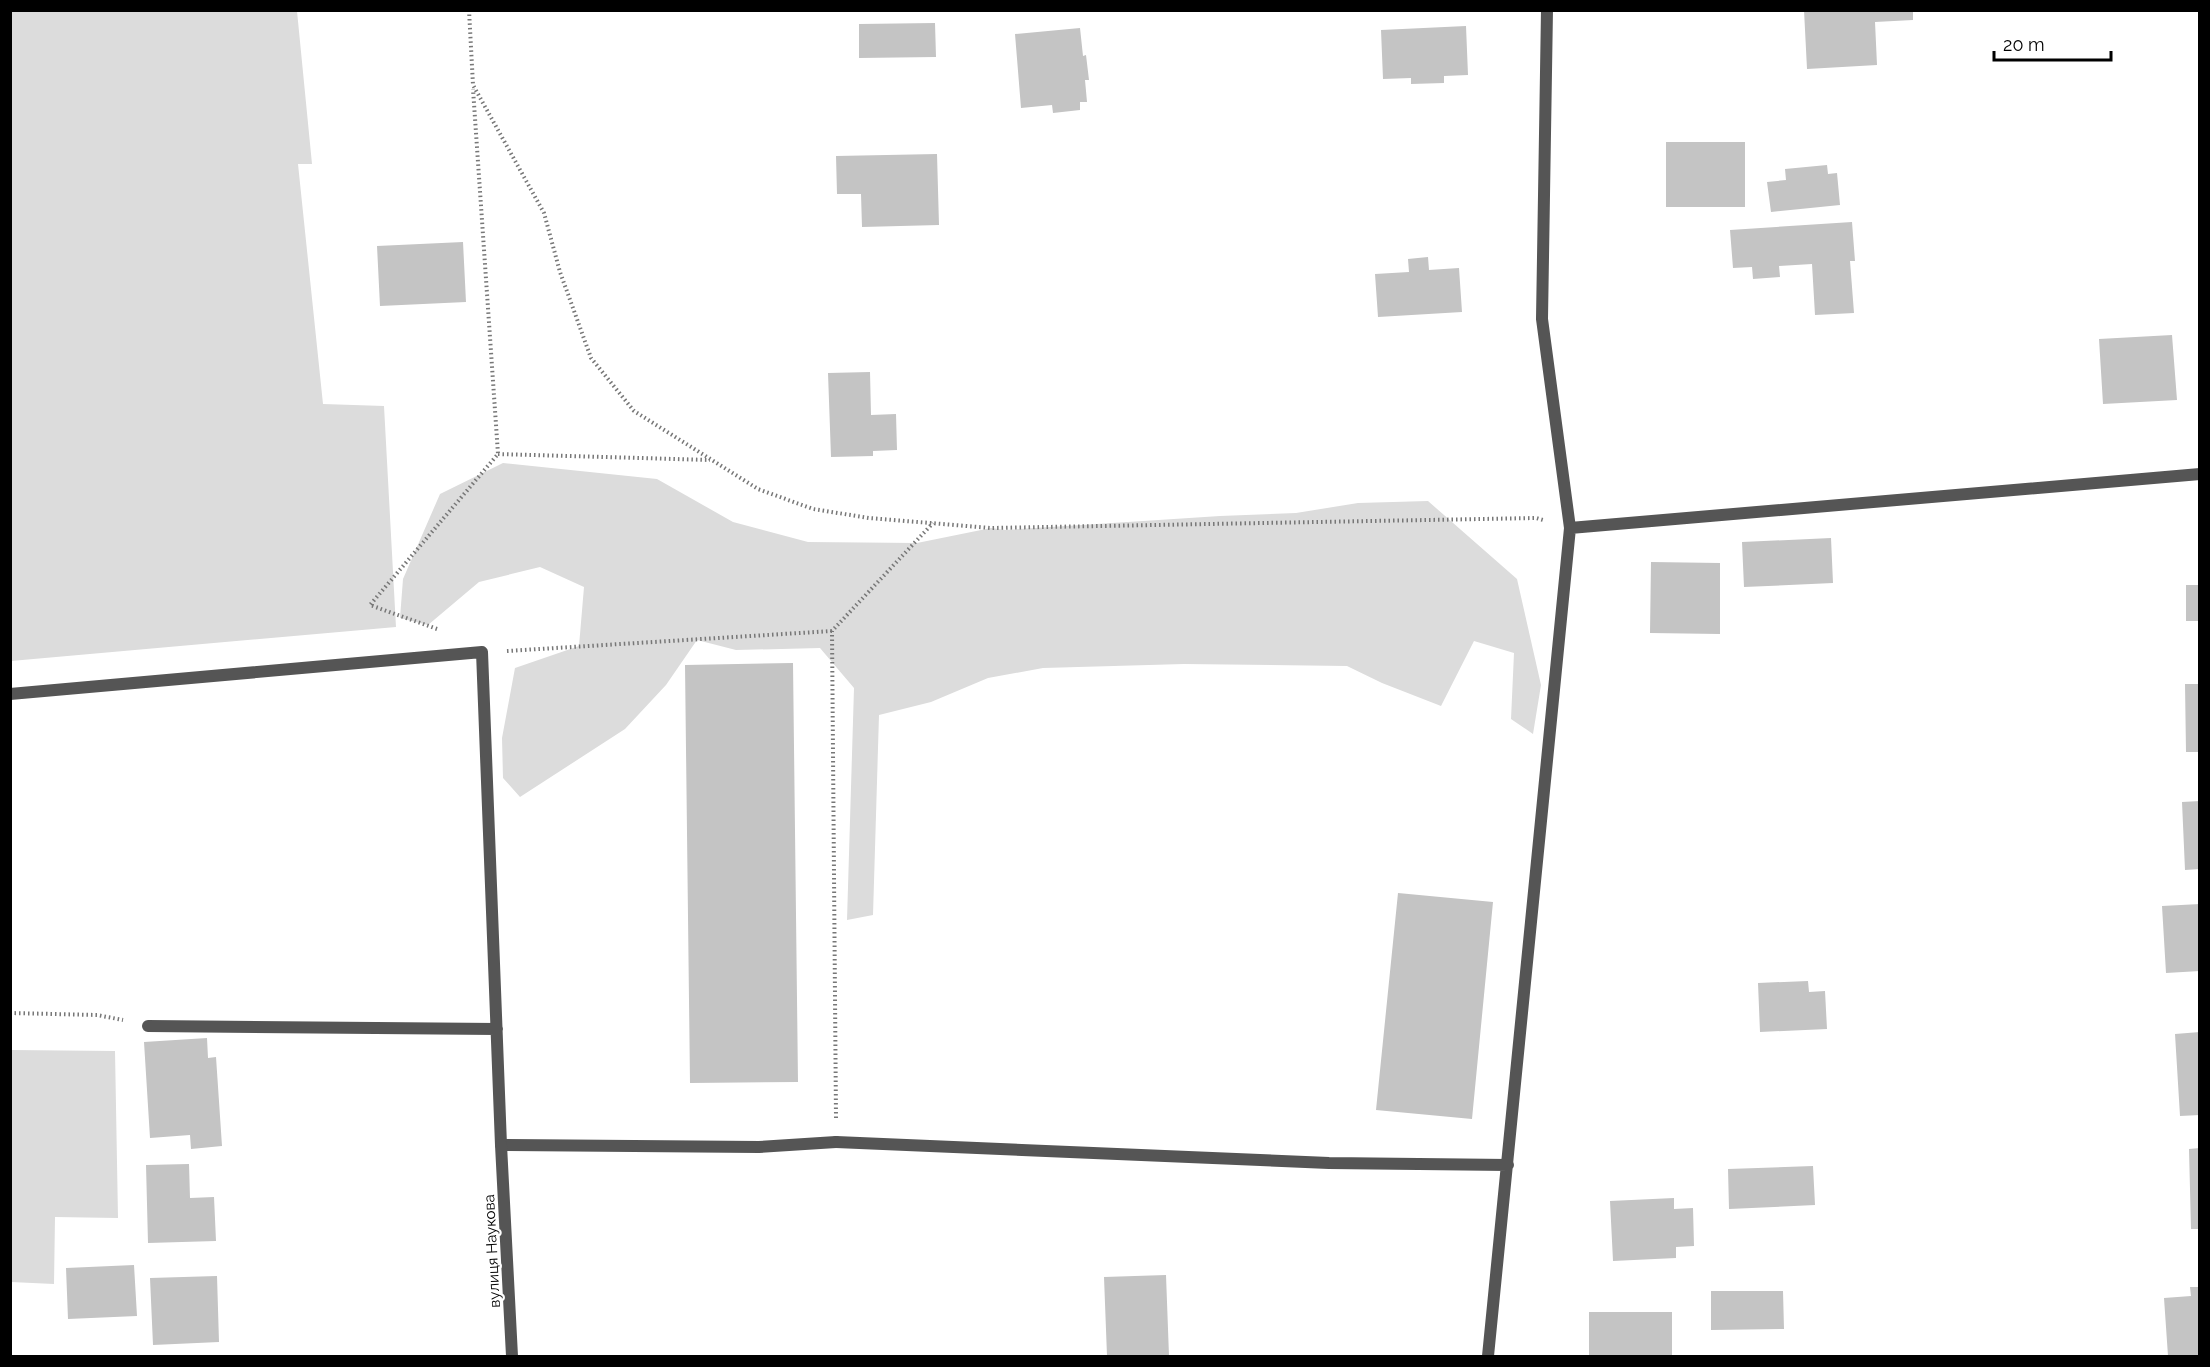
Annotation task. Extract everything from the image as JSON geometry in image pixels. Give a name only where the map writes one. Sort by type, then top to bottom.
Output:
[{"type":"street","points":[[1488,1356],[1570,528],[1542,319],[1547,10]]},
{"type":"street","points":[[1570,528],[2199,474]]},
{"type":"street","points":[[10,694],[482,652]]},
{"type":"street","name":"вулиця Наукова","points":[[482,652],[501,1145],[512,1356]]},
{"type":"street","points":[[148,1026],[497,1029]]},
{"type":"street","points":[[501,1145],[759,1147],[836,1142],[1329,1163],[1508,1164]]},
{"type":"path","points":[[445,656],[438,629],[370,605],[498,454],[472,85],[469,10]]},
{"type":"path","points":[[472,85],[544,213],[560,272],[591,358],[634,411],[758,489],[813,509],[869,518],[991,528],[1536,518],[1570,528]]},
{"type":"path","points":[[498,454],[712,460]]},
{"type":"path","points":[[482,652],[832,631],[934,523]]},
{"type":"path","points":[[832,631],[836,1142]]},
{"type":"path","points":[[10,1013],[97,1015],[148,1026]]},
{"type":"shaded area","points":[[11,10],[297,11],[312,164],[298,164],[323,404],[384,406],[396,627],[11,661]]},
{"type":"shaded area","points":[[503,463],[657,479],[733,522],[808,542],[917,543],[991,528],[1005,530],[1296,513],[1358,503],[1428,501],[1517,579],[1541,685],[1533,734],[1511,719],[1514,653],[1474,641],[1441,706],[1382,683],[1347,666],[1184,664],[1043,668],[988,678],[931,702],[879,715],[873,915],[847,920],[854,688],[820,648],[736,650],[697,640],[666,685],[625,729],[520,797],[503,778],[502,738],[515,668],[579,646],[584,587],[540,567],[479,582],[428,625],[400,618],[403,579],[440,494]]},
{"type":"shaded area","points":[[11,1050],[115,1051],[118,1218],[55,1217],[54,1284],[11,1282]]},
{"type":"building","points":[[1804,10],[1913,10],[1913,20],[1875,22],[1877,65],[1807,69]]},
{"type":"building","points":[[935,23],[936,57],[859,58],[859,24]]},
{"type":"building","points":[[1466,26],[1468,75],[1444,76],[1444,83],[1411,84],[1411,78],[1383,79],[1381,30]]},
{"type":"building","points":[[1080,28],[1083,56],[1086,55],[1089,80],[1085,80],[1087,102],[1080,102],[1080,110],[1053,113],[1052,105],[1021,108],[1015,34]]},
{"type":"building","points":[[1666,142],[1745,142],[1745,207],[1666,207]]},
{"type":"building","points":[[937,154],[939,225],[862,227],[861,194],[837,194],[836,156]]},
{"type":"building","points":[[1827,165],[1828,174],[1837,173],[1840,205],[1771,212],[1767,182],[1786,180],[1785,169]]},
{"type":"building","points":[[1852,222],[1855,261],[1850,261],[1854,313],[1815,315],[1812,264],[1779,266],[1780,277],[1753,279],[1752,267],[1733,268],[1730,230]]},
{"type":"building","points":[[463,242],[466,302],[380,306],[377,246]]},
{"type":"building","points":[[1428,257],[1429,270],[1459,268],[1462,312],[1378,317],[1375,274],[1409,272],[1408,259]]},
{"type":"building","points":[[2172,335],[2177,400],[2103,404],[2099,339]]},
{"type":"building","points":[[870,372],[871,415],[896,414],[897,450],[873,451],[873,456],[831,457],[828,373]]},
{"type":"building","points":[[1831,538],[1833,583],[1744,587],[1742,542]]},
{"type":"building","points":[[1651,562],[1720,563],[1720,634],[1650,633]]},
{"type":"building","points":[[2186,585],[2200,585],[2200,621],[2186,621]]},
{"type":"building","points":[[793,663],[798,1082],[690,1083],[685,665]]},
{"type":"building","points":[[2185,684],[2200,684],[2200,752],[2186,752]]},
{"type":"building","points":[[2200,801],[2200,869],[2185,870],[2182,802]]},
{"type":"building","points":[[1398,893],[1493,902],[1472,1119],[1376,1110]]},
{"type":"building","points":[[2200,904],[2200,971],[2166,973],[2162,906]]},
{"type":"building","points":[[1808,981],[1809,992],[1825,991],[1827,1029],[1760,1032],[1758,983]]},
{"type":"building","points":[[2200,1032],[2200,1115],[2180,1116],[2175,1034]]},
{"type":"building","points":[[207,1038],[208,1058],[216,1057],[222,1146],[191,1149],[190,1135],[150,1138],[144,1042]]},
{"type":"building","points":[[2200,1148],[2200,1229],[2191,1229],[2189,1149]]},
{"type":"building","points":[[189,1164],[190,1198],[214,1197],[216,1241],[148,1243],[146,1165]]},
{"type":"building","points":[[1813,1166],[1815,1205],[1729,1209],[1728,1169]]},
{"type":"building","points":[[1674,1198],[1674,1209],[1693,1208],[1694,1246],[1676,1247],[1676,1258],[1613,1261],[1610,1201]]},
{"type":"building","points":[[134,1265],[137,1316],[68,1319],[66,1268]]},
{"type":"building","points":[[1166,1275],[1169,1356],[1107,1356],[1104,1277]]},
{"type":"building","points":[[217,1276],[219,1342],[153,1345],[150,1278]]},
{"type":"building","points":[[2190,1287],[2200,1287],[2200,1356],[2168,1356],[2164,1298],[2191,1296]]},
{"type":"building","points":[[1711,1291],[1783,1291],[1784,1329],[1711,1330]]},
{"type":"building","points":[[1589,1312],[1672,1312],[1672,1356],[1589,1356]]}]
